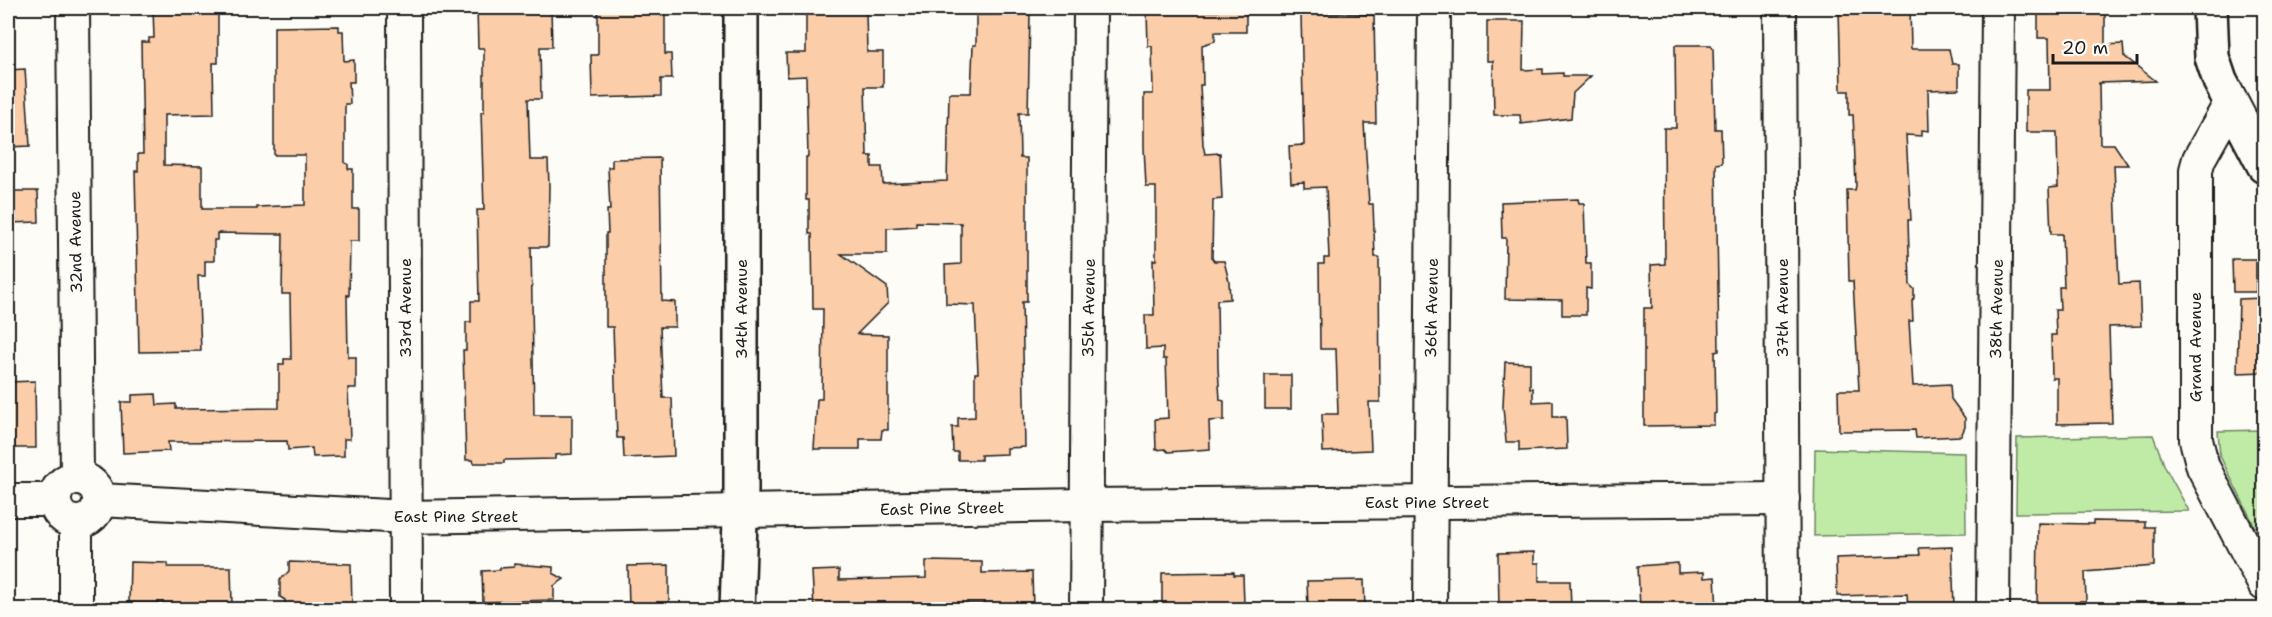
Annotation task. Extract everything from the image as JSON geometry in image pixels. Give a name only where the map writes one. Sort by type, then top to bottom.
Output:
[{"type":"street","name":"32nd Avenue","points":[[73,8],[77,477]]},
{"type":"street","name":"33rd Avenue","points":[[404,8],[406,609]]},
{"type":"street","name":"34th Avenue","points":[[737,609],[740,512],[741,8]]},
{"type":"street","name":"35th Avenue","points":[[1086,609],[1090,8]]},
{"type":"street","name":"36th Avenue","points":[[1430,609],[1434,8]]},
{"type":"street","name":"37th Avenue","points":[[1780,8],[1783,609]]},
{"type":"street","name":"38th Avenue","points":[[1993,609],[1998,8]]},
{"type":"street","points":[[2210,8],[2212,57],[2220,81],[2265,165]]},
{"type":"street","name":"Grand Avenue","points":[[2231,102],[2199,159],[2196,170],[2196,440],[2203,467],[2265,584]]},
{"type":"street","points":[[8,500],[66,511],[93,516],[100,500],[94,484],[77,477],[62,484],[66,511],[76,609]]},
{"type":"street","name":"East Pine Street","points":[[100,500],[406,517],[1086,505],[1783,499]]},
{"type":"green space","points":[[2264,430],[2264,527],[2255,527],[2220,456],[2218,431]]},
{"type":"green space","points":[[2153,435],[2165,467],[2189,511],[2016,513],[2017,438]]},
{"type":"green space","points":[[1815,449],[1965,453],[1966,533],[1814,536]]},
{"type":"building","points":[[153,8],[218,8],[218,63],[213,63],[214,114],[164,115],[164,165],[202,166],[202,209],[257,209],[257,207],[305,205],[305,155],[274,155],[274,27],[339,26],[339,31],[343,31],[344,61],[354,60],[354,82],[349,82],[350,104],[345,104],[345,163],[348,164],[348,169],[353,169],[353,209],[359,209],[359,241],[350,241],[349,296],[347,295],[348,357],[356,357],[356,388],[348,388],[350,439],[344,439],[344,456],[313,457],[312,448],[288,450],[287,441],[168,442],[169,451],[123,453],[121,402],[132,402],[132,395],[156,394],[157,405],[176,404],[176,409],[279,408],[279,364],[284,364],[284,359],[291,359],[290,294],[282,294],[283,234],[217,233],[217,240],[214,240],[214,261],[205,261],[205,276],[198,276],[201,351],[139,352],[135,171],[138,171],[138,154],[143,154],[141,42],[149,42],[149,38],[154,38]]},
{"type":"building","points":[[477,8],[551,8],[552,47],[540,47],[541,99],[528,99],[530,160],[548,160],[549,186],[548,247],[531,247],[534,415],[572,415],[572,454],[555,455],[555,459],[504,460],[504,463],[474,463],[473,460],[466,460],[463,350],[466,350],[466,322],[471,322],[471,301],[479,301],[477,210],[484,210],[481,112],[484,112],[484,48],[478,48]]},
{"type":"building","points":[[598,8],[665,8],[665,54],[671,54],[672,79],[661,79],[661,96],[592,98],[591,55],[598,55]]},
{"type":"building","points":[[806,8],[858,8],[858,12],[866,12],[867,52],[883,52],[883,87],[865,87],[867,156],[872,156],[872,167],[882,167],[883,184],[947,181],[949,93],[971,93],[973,45],[976,45],[976,15],[1030,14],[1028,113],[1019,113],[1020,158],[1027,158],[1027,302],[1022,302],[1025,447],[1007,448],[1007,454],[981,455],[981,460],[958,460],[958,452],[953,452],[952,427],[958,427],[958,418],[975,417],[975,373],[978,373],[975,305],[946,304],[945,265],[961,264],[961,223],[916,222],[916,226],[887,228],[887,254],[841,254],[887,287],[888,303],[857,334],[888,335],[888,430],[882,430],[881,439],[860,439],[860,449],[814,449],[817,399],[822,399],[823,309],[813,309],[812,234],[809,234],[809,200],[806,200],[806,157],[808,157],[806,76],[787,77],[786,53],[806,53]]},
{"type":"building","points":[[1219,8],[1246,8],[1246,32],[1215,32],[1215,41],[1202,45],[1203,85],[1200,85],[1203,145],[1205,154],[1220,153],[1222,199],[1213,200],[1212,258],[1214,261],[1224,261],[1229,281],[1230,299],[1217,300],[1218,368],[1220,400],[1224,401],[1224,420],[1209,421],[1210,449],[1168,452],[1165,449],[1156,450],[1155,419],[1168,418],[1166,359],[1163,359],[1163,348],[1146,349],[1145,315],[1154,315],[1153,260],[1156,260],[1156,187],[1146,187],[1144,147],[1144,94],[1153,94],[1152,46],[1148,46],[1147,12],[1219,11]]},
{"type":"building","points":[[1839,8],[1910,8],[1911,49],[1949,49],[1952,64],[1959,64],[1959,89],[1928,90],[1929,131],[1922,130],[1922,136],[1906,135],[1911,220],[1908,220],[1910,285],[1914,289],[1913,321],[1909,321],[1913,386],[1950,384],[1951,399],[1965,418],[1965,427],[1961,436],[1916,438],[1915,430],[1839,431],[1838,390],[1859,390],[1853,281],[1849,281],[1847,190],[1855,190],[1856,186],[1853,115],[1849,115],[1849,91],[1841,91]]},
{"type":"building","points":[[2038,8],[2105,8],[2105,45],[2123,44],[2124,56],[2156,81],[2099,83],[2100,144],[2114,144],[2128,165],[2114,165],[2119,284],[2139,283],[2141,326],[2109,327],[2112,423],[2057,424],[2057,378],[2052,378],[2051,335],[2056,335],[2055,310],[2060,310],[2059,287],[2064,287],[2062,234],[2051,234],[2049,188],[2058,187],[2057,132],[2026,132],[2026,90],[2050,90],[2049,38],[2038,38]]},
{"type":"building","points":[[1301,14],[1374,15],[1376,123],[1364,123],[1369,204],[1373,204],[1375,257],[1379,257],[1380,402],[1369,402],[1371,450],[1323,452],[1322,414],[1338,414],[1336,349],[1320,349],[1319,264],[1324,264],[1324,258],[1329,258],[1326,187],[1304,188],[1304,182],[1291,183],[1289,146],[1304,145]]},
{"type":"building","points":[[1487,21],[1524,21],[1523,70],[1543,69],[1543,74],[1563,73],[1563,76],[1591,76],[1573,93],[1571,118],[1521,124],[1520,115],[1494,115],[1493,61],[1487,61]]},
{"type":"building","points":[[1675,45],[1711,45],[1713,49],[1715,129],[1721,129],[1722,163],[1716,164],[1719,351],[1715,352],[1716,413],[1714,414],[1714,425],[1644,426],[1644,308],[1652,308],[1651,265],[1665,264],[1664,128],[1676,128]]},
{"type":"building","points":[[25,69],[30,146],[8,147],[8,70]]},
{"type":"building","points":[[660,158],[662,301],[675,302],[675,327],[660,327],[663,398],[672,398],[674,456],[624,458],[623,438],[617,438],[613,327],[606,327],[606,233],[608,233],[607,210],[610,210],[608,167],[612,167],[612,159]]},
{"type":"building","points":[[8,191],[38,191],[39,222],[8,223]]},
{"type":"building","points":[[1578,199],[1579,203],[1584,203],[1586,263],[1591,263],[1591,289],[1586,288],[1586,315],[1562,315],[1562,300],[1505,299],[1506,238],[1502,238],[1501,202]]},
{"type":"building","points":[[2232,259],[2256,259],[2256,292],[2233,292]]},
{"type":"building","points":[[2264,298],[2265,372],[2237,373],[2239,299]]},
{"type":"building","points":[[1505,362],[1530,363],[1530,388],[1533,388],[1533,402],[1553,401],[1553,417],[1566,417],[1567,449],[1519,451],[1519,442],[1506,442],[1503,406]]},
{"type":"building","points":[[1265,375],[1291,375],[1291,409],[1265,409]]},
{"type":"building","points":[[35,381],[36,448],[14,448],[14,439],[8,440],[8,382]]},
{"type":"building","points":[[2093,521],[2145,522],[2145,527],[2154,527],[2154,566],[2085,572],[2086,601],[2080,601],[2080,609],[2037,609],[2038,523],[2093,524]]},
{"type":"building","points":[[1952,547],[1954,608],[1908,609],[1907,594],[1837,596],[1836,558],[1920,555],[1919,548]]},
{"type":"building","points":[[1534,552],[1534,563],[1539,563],[1539,581],[1570,581],[1571,609],[1499,609],[1498,553]]},
{"type":"building","points":[[926,561],[982,562],[982,573],[1032,572],[1033,609],[992,609],[992,604],[885,603],[885,609],[814,609],[812,571],[839,570],[839,580],[926,578]]},
{"type":"building","points":[[130,562],[168,563],[168,567],[231,567],[232,604],[129,603]]},
{"type":"building","points":[[289,562],[351,564],[352,609],[285,609],[285,600],[280,597],[280,580],[289,571]]},
{"type":"building","points":[[1678,563],[1678,573],[1704,572],[1704,578],[1715,577],[1717,609],[1640,609],[1638,566]]},
{"type":"building","points":[[514,564],[553,567],[553,573],[564,579],[554,586],[554,600],[483,602],[482,571],[514,567]]},
{"type":"building","points":[[669,565],[669,609],[629,609],[628,566]]},
{"type":"building","points":[[1234,572],[1234,575],[1243,575],[1244,605],[1235,605],[1235,609],[1162,609],[1162,573]]},
{"type":"building","points":[[1364,580],[1365,609],[1308,609],[1307,581]]}]
